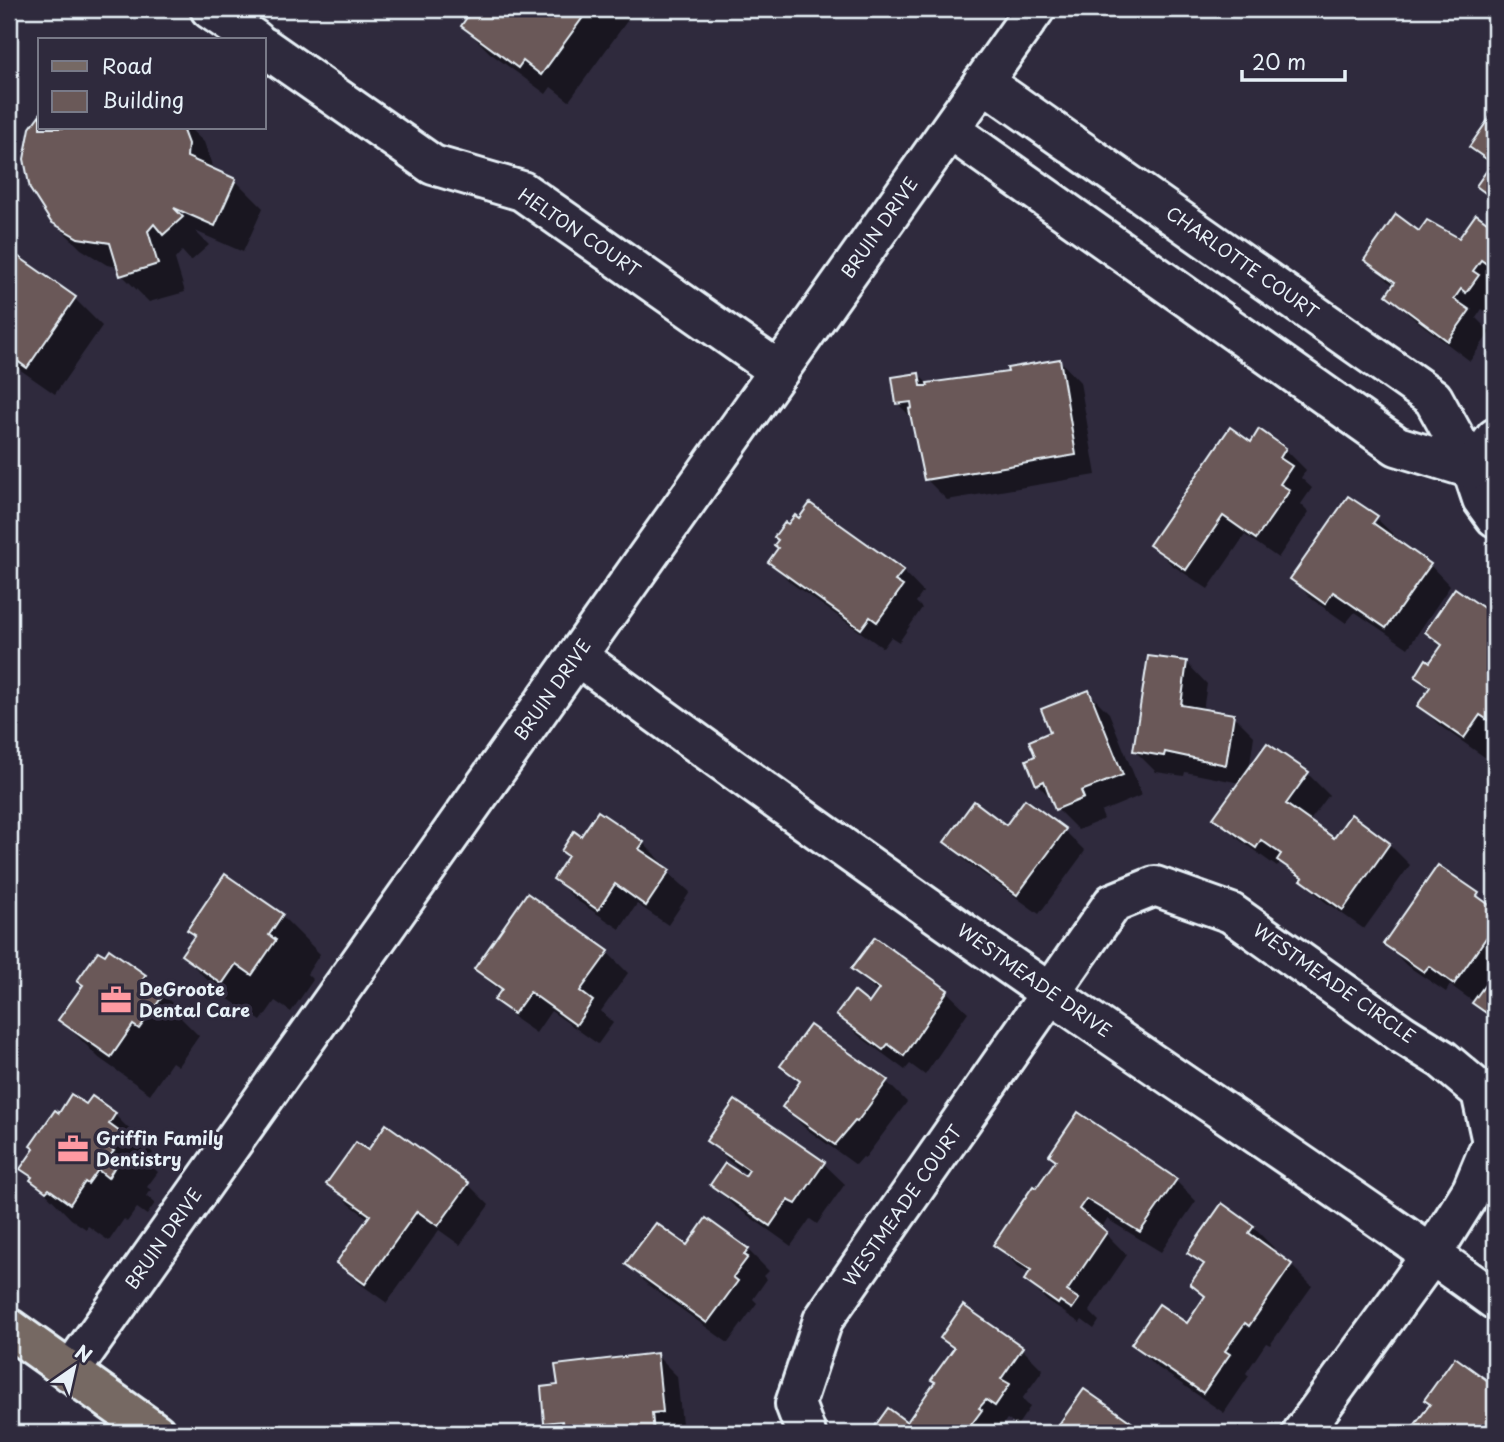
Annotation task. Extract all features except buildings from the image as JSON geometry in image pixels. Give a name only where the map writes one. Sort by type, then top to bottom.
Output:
[{"type":"main road","points":[[9,1329],[156,1433]]},
{"type":"street","points":[[210,9],[252,38]]},
{"type":"street","name":"BRUIN DRIVE","points":[[70,1372],[1035,9]]},
{"type":"street","name":"HELTON COURT","points":[[266,48],[433,165],[522,191],[779,371]]},
{"type":"street","name":"CHARLOTTE COURT","points":[[983,82],[1433,398],[1472,469],[1482,499],[1495,517]]},
{"type":"street","points":[[950,130],[1398,446],[1472,469],[1495,438]]},
{"type":"street","name":"WESTMEADE DRIVE","points":[[577,656],[800,818],[1495,1300]]},
{"type":"street","name":"WESTMEADE CIRCLE","points":[[1050,993],[1113,903],[1155,886],[1231,913],[1402,1034],[1442,1059],[1481,1091],[1492,1142],[1472,1190],[1432,1254]]},
{"type":"street","name":"WESTMEADE COURT","points":[[806,1433],[795,1404],[823,1320],[1050,993]]},
{"type":"street","points":[[1302,1433],[1432,1254]]},
{"type":"place","name":"DeGroote Dental Care","points":[[116,1000]]},
{"type":"place","name":"Griffin Family Dentistry","points":[[73,1149]]}]
